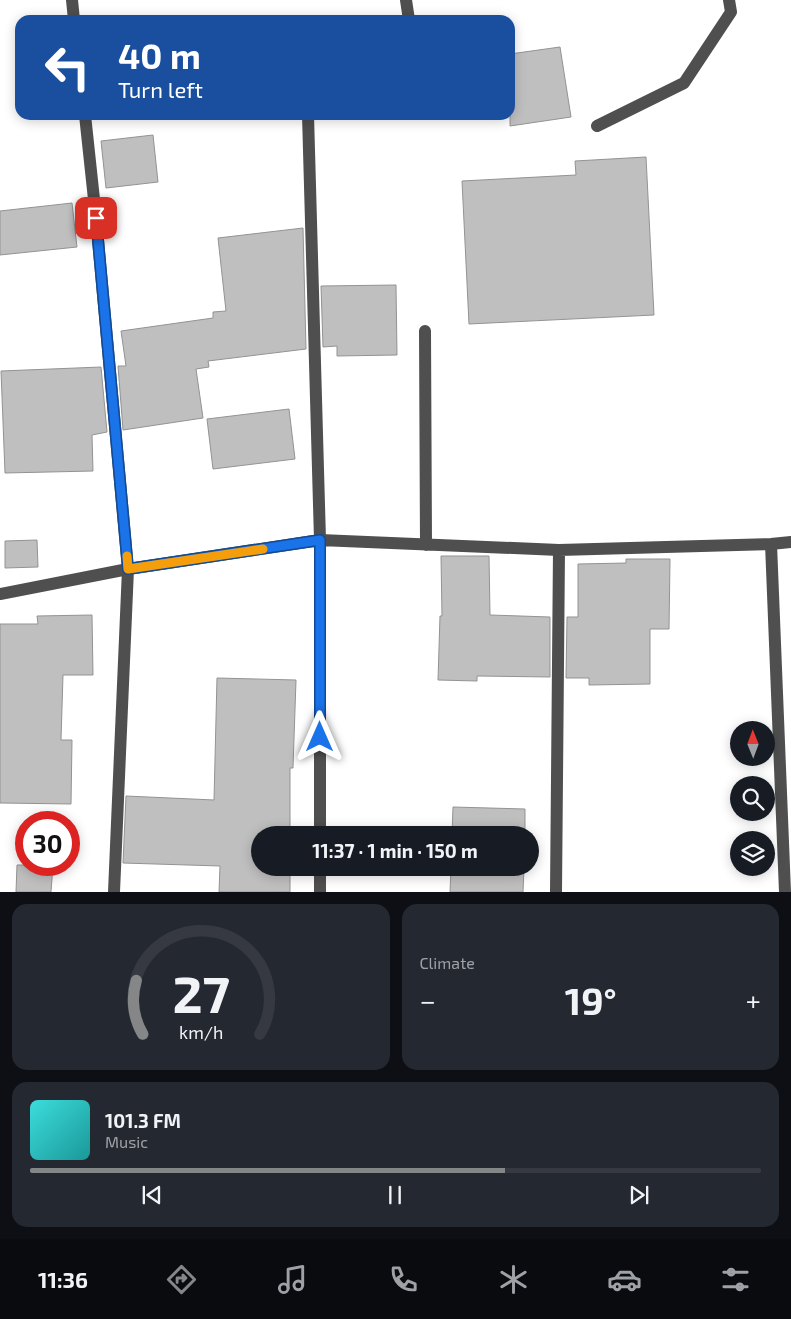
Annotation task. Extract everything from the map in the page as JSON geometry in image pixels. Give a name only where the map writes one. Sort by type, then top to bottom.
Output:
[{"type":"street","points":[[72,0],[74,15]]},
{"type":"street","points":[[406,0],[408,15]]},
{"type":"street","points":[[597,126],[684,83],[731,12],[729,0]]},
{"type":"street","points":[[86,120],[128,569],[114,892]]},
{"type":"street","points":[[308,120],[320,540],[320,826]]},
{"type":"street","points":[[425,331],[426,545]]},
{"type":"street","points":[[0,594],[128,569],[320,540],[559,550],[791,542]]},
{"type":"street","points":[[771,544],[785,732],[785,892]]},
{"type":"street","points":[[556,892],[559,550]]},
{"type":"street","points":[[320,876],[320,892]]},
{"type":"building","points":[[560,47],[571,117],[510,126],[510,120],[515,120],[515,53]]},
{"type":"building","points":[[153,135],[158,182],[106,188],[101,141]]},
{"type":"building","points":[[646,157],[654,315],[469,324],[462,181],[576,175],[575,161]]},
{"type":"building","points":[[72,203],[77,247],[0,255],[0,211]]},
{"type":"building","points":[[303,228],[306,349],[208,361],[209,367],[196,369],[203,418],[123,430],[118,366],[126,366],[121,331],[213,318],[213,312],[226,311],[218,238]]},
{"type":"building","points":[[396,285],[397,355],[337,356],[337,346],[323,347],[321,286]]},
{"type":"building","points":[[101,367],[107,432],[92,435],[93,471],[5,473],[1,371]]},
{"type":"building","points":[[289,409],[295,459],[213,469],[207,419]]},
{"type":"building","points":[[37,540],[38,567],[5,568],[5,541]]},
{"type":"building","points":[[441,556],[489,556],[490,615],[550,617],[550,677],[477,676],[477,681],[438,680],[440,616],[442,616]]},
{"type":"building","points":[[626,559],[670,559],[669,629],[650,629],[650,684],[589,685],[589,678],[566,678],[567,617],[578,617],[578,564],[626,563]]},
{"type":"building","points":[[92,615],[93,675],[63,675],[61,740],[72,740],[71,804],[0,803],[0,624],[38,624],[37,616]]},
{"type":"building","points":[[217,678],[296,680],[293,768],[290,768],[290,826],[251,826],[251,876],[290,876],[290,892],[219,892],[220,866],[123,863],[126,796],[214,800]]},
{"type":"building","points":[[453,807],[525,809],[525,826],[452,826]]},
{"type":"building","points":[[17,876],[52,876],[51,892],[16,892]]},
{"type":"building","points":[[451,876],[524,876],[523,892],[450,892]]},
{"type":"slow traffic","points":[[127,556],[128,569],[263,549]]},
{"type":"route","points":[[96,218],[128,569],[320,540],[320,737]]}]
